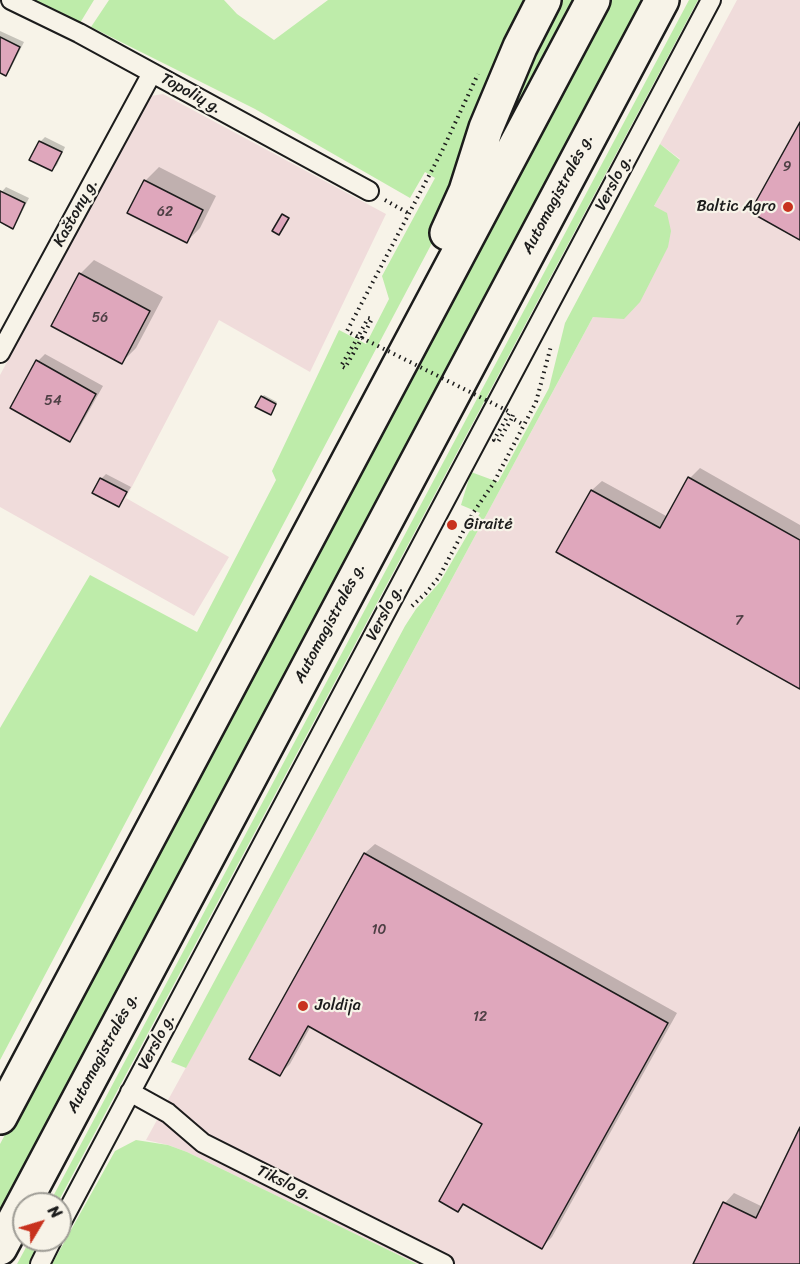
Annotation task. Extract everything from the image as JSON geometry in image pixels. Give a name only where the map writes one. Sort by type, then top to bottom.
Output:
[{"type":"highway","points":[[134,866],[151,799],[320,472],[446,236],[466,191],[486,128],[520,47],[544,0]]},
{"type":"highway","points":[[0,1117],[593,0]]},
{"type":"highway","name":"Automagistralės g.","points":[[0,1248],[662,0]]},
{"type":"street","name":"Topolių g.","points":[[11,0],[152,73],[369,191]]},
{"type":"street","name":"Verslo g.","points":[[72,1202],[711,0]]},
{"type":"street","name":"Kaštonų g.","points":[[0,353],[152,73]]},
{"type":"street","name":"Tikslo g.","points":[[130,1092],[168,1113],[202,1143],[444,1264]]},
{"type":"path","points":[[481,66],[442,151],[347,331],[510,412],[494,440],[498,442],[512,418],[524,425]]},
{"type":"path","points":[[369,191],[408,213]]},
{"type":"path","points":[[360,337],[345,368],[341,366],[360,337]]},
{"type":"shaded area","points":[[737,0],[800,0],[800,1264],[417,1264],[187,1152],[146,1140],[680,159],[660,144]]},
{"type":"shaded area","points":[[163,94],[386,214],[310,372],[219,320],[126,498],[229,557],[194,616],[0,507],[0,375],[151,96]]},
{"type":"green space","points":[[30,0],[94,0],[80,23]]},
{"type":"green space","points":[[109,0],[224,0],[237,14],[274,40],[328,0],[530,0],[459,192],[0,1060],[0,728],[90,575],[197,632],[276,480],[272,471],[339,330],[366,344],[389,299],[382,276],[435,178],[425,172],[410,198],[255,109],[91,27]]},
{"type":"green space","points":[[558,0],[573,0],[511,115],[507,116]]},
{"type":"green space","points":[[611,0],[648,0],[0,1216],[0,1144],[415,372]]},
{"type":"green space","points":[[689,0],[698,0],[63,1192],[55,1192]]},
{"type":"green space","points":[[660,144],[680,160],[654,206],[667,213],[671,231],[668,247],[640,302],[624,319],[593,317],[186,1068],[171,1062],[405,626],[416,609],[440,582],[480,513],[461,505],[471,472],[498,482],[549,388],[565,323]]},
{"type":"green space","points":[[136,1140],[168,1145],[187,1152],[417,1264],[52,1264],[59,1252],[72,1252],[72,1228],[115,1151]]},
{"type":"green space","points":[[24,1252],[34,1252],[29,1264],[17,1264]]},
{"type":"building","points":[[0,37],[20,47],[6,76],[0,73]]},
{"type":"building","points":[[800,122],[800,240],[750,212]]},
{"type":"building","points":[[39,141],[62,152],[52,171],[29,160]]},
{"type":"building","points":[[144,180],[203,210],[187,243],[127,213]]},
{"type":"building","points":[[0,191],[25,203],[13,229],[0,222]]},
{"type":"building","points":[[282,214],[289,218],[279,235],[272,231]]},
{"type":"building","points":[[79,273],[150,311],[122,364],[51,326]]},
{"type":"building","points":[[36,360],[96,394],[70,442],[10,408]]},
{"type":"building","points":[[261,396],[276,404],[271,415],[255,407]]},
{"type":"building","points":[[688,477],[800,540],[800,689],[556,552],[591,490],[660,528]]},
{"type":"building","points":[[100,478],[127,492],[119,507],[92,493]]},
{"type":"building","points":[[364,853],[668,1023],[542,1249],[463,1204],[458,1212],[439,1201],[482,1124],[308,1026],[280,1076],[249,1059]]},
{"type":"building","points":[[800,1127],[800,1264],[693,1264],[723,1202],[756,1218]]},
{"type":"place","name":"Baltic Agro","points":[[788,207]]},
{"type":"place","name":"Giraitė","points":[[452,525]]},
{"type":"place","name":"Joldija","points":[[303,1006]]}]
